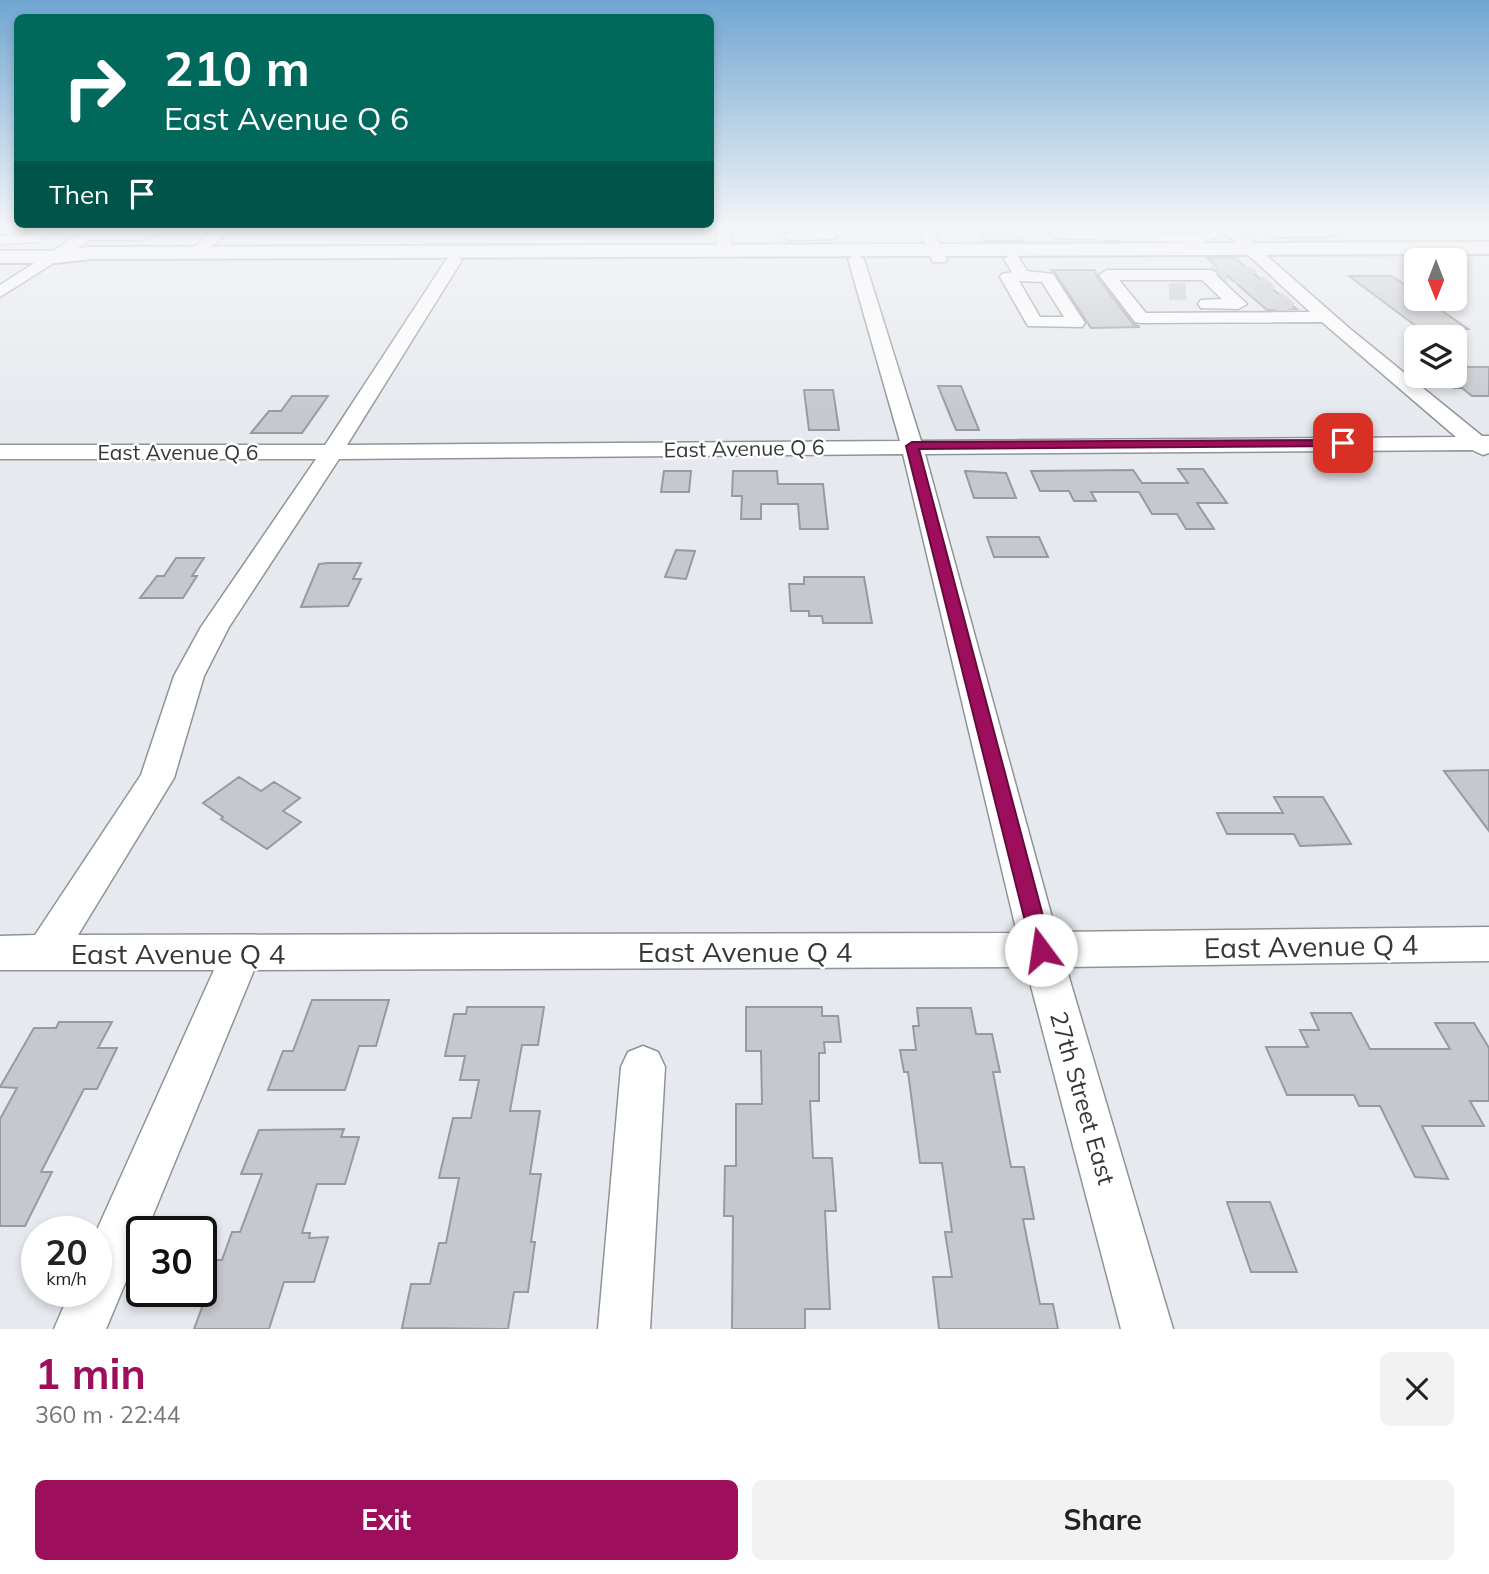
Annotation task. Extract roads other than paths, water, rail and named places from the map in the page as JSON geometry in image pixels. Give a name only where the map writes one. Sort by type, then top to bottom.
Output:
[{"type":"street","points":[[46,953],[157,778],[189,676],[215,627],[332,452],[436,288]]},
{"type":"street","name":"27th Street East","points":[[865,288],[912,446],[1041,950],[1147,1329]]},
{"type":"street","points":[[1117,288],[1141,318],[1293,314],[1326,317]]},
{"type":"street","points":[[1162,288],[1220,288]]},
{"type":"street","points":[[1170,290],[1220,288]]},
{"type":"street","points":[[1170,290],[1220,288]]},
{"type":"street","points":[[1221,288],[1252,317]]},
{"type":"street","points":[[1294,288],[1485,446]]},
{"type":"street","name":"East Avenue Q 6","points":[[0,452],[332,452],[912,446],[1485,446]]},
{"type":"street","name":"East Avenue Q 4","points":[[0,953],[1041,950],[1489,944]]},
{"type":"street","points":[[112,1254],[241,953]]},
{"type":"street","points":[[624,1329],[643,1067]]},
{"type":"street","points":[[80,1329],[89,1307]]},
{"type":"tunnel","points":[[1264,288],[1289,310]]},
{"type":"tunnel","points":[[1169,292],[1189,291]]}]
